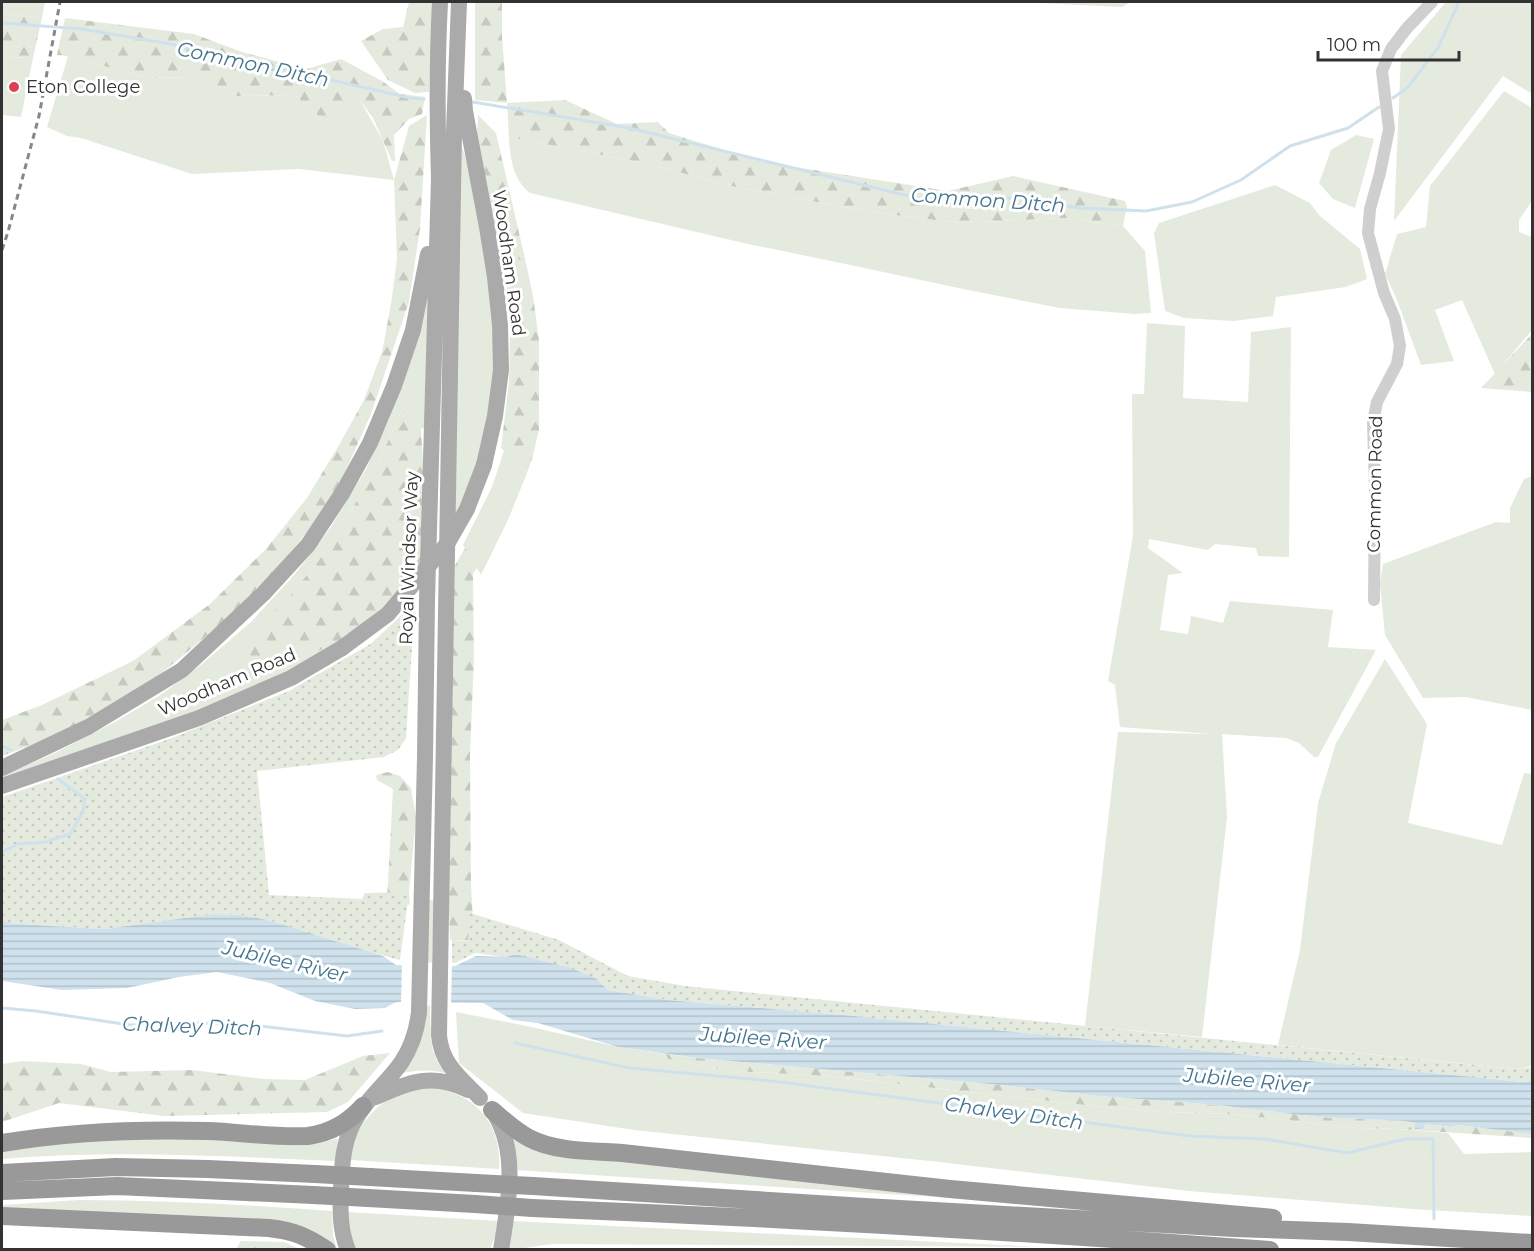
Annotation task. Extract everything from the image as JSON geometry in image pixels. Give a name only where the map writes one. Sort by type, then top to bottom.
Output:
[{"type":"highway","points":[[2,1143],[124,1131],[206,1131],[308,1136],[321,1134],[338,1127],[353,1117],[366,1103]]},
{"type":"highway","points":[[486,1104],[531,1139],[552,1146],[982,1192],[1270,1217],[1348,1232]]},
{"type":"highway","points":[[2,1173],[117,1167],[208,1169],[1533,1243]]},
{"type":"highway","points":[[2,1191],[117,1186],[313,1195],[532,1208],[706,1215],[1270,1250]]},
{"type":"highway","points":[[2,1216],[269,1228],[290,1231],[310,1239],[327,1250]]},
{"type":"main road","name":"Royal Windsor Way","points":[[348,1250],[340,1217],[342,1160],[348,1136],[366,1103],[405,1058],[414,1035],[419,1012],[427,600],[439,178],[437,133],[440,2]]},
{"type":"main road","name":"Woodham Road","points":[[2,786],[199,718],[291,678],[342,648],[388,614],[447,544],[467,509],[484,465],[495,416],[501,370],[500,325],[489,237],[462,132],[465,111],[460,73],[460,2]]},
{"type":"main road","name":"Royal Windsor Way","points":[[462,132],[439,1042],[443,1055],[452,1069],[486,1104],[506,1138],[510,1170],[501,1250]]},
{"type":"main road","name":"Woodham Road","points":[[2,768],[88,728],[182,670],[263,594],[308,545],[343,492],[364,453],[394,386],[413,330],[439,178]]},
{"type":"main road","points":[[366,1103],[405,1084],[431,1080],[458,1085],[486,1104]]},
{"type":"street","name":"Common Road","points":[[1374,600],[1375,492],[1372,422],[1377,402],[1397,364],[1400,346],[1395,319],[1384,293],[1368,233],[1370,209],[1389,129],[1382,71],[1391,50],[1407,28],[1432,2]]},
{"type":"green space","points":[[2,2],[45,2],[42,18],[2,14]]},
{"type":"green space","points":[[409,2],[433,2],[429,92],[415,93],[388,80],[361,41],[383,29],[403,27]]},
{"type":"green space","points":[[475,2],[502,2],[507,103],[475,100]]},
{"type":"green space","points":[[1017,2],[1131,2],[1122,7]]},
{"type":"green space","points":[[1446,2],[1532,2],[1532,94],[1503,76],[1394,221],[1401,55]]},
{"type":"green space","points":[[2,14],[42,18],[33,58],[2,57]]},
{"type":"green space","points":[[65,18],[194,34],[242,52],[306,69],[341,59],[382,81],[400,94],[425,97],[422,114],[409,119],[394,135],[395,161],[392,161],[373,118],[360,100],[324,121],[295,95],[237,96],[200,77],[147,78],[57,55]]},
{"type":"green space","points":[[68,56],[147,78],[200,77],[237,96],[295,95],[324,121],[360,100],[383,141],[394,180],[299,169],[192,174],[81,138],[67,136],[47,127]]},
{"type":"green space","points":[[2,57],[33,58],[21,117],[2,115]]},
{"type":"green space","points":[[1504,91],[1532,108],[1532,201],[1519,220],[1519,232],[1532,237],[1532,330],[1495,374],[1462,300],[1435,310],[1454,361],[1421,365],[1385,274],[1397,234],[1426,227],[1430,186]]},
{"type":"green space","points":[[565,100],[617,124],[658,122],[669,133],[763,162],[948,191],[1013,176],[1125,201],[1127,206],[1123,226],[1065,218],[961,223],[870,212],[736,187],[648,164],[509,137],[507,103]]},
{"type":"green space","points":[[427,115],[420,228],[409,302],[371,414],[332,501],[257,594],[157,677],[56,736],[2,756],[2,720],[42,705],[133,661],[210,604],[266,549],[307,498],[364,400],[382,352],[397,259],[394,180],[409,126]]},
{"type":"green space","points":[[478,115],[496,133],[526,263],[499,249],[477,137]]},
{"type":"green space","points":[[1356,135],[1374,139],[1355,208],[1333,199],[1319,183],[1331,150]]},
{"type":"green space","points":[[509,137],[648,164],[736,187],[870,212],[961,223],[1065,218],[1123,226],[1145,251],[1151,313],[1135,314],[1060,308],[748,244],[530,193],[516,175]]},
{"type":"green space","points":[[460,141],[472,177],[496,306],[491,432],[456,521],[453,487]]},
{"type":"green space","points":[[1275,185],[1310,203],[1320,216],[1360,249],[1367,279],[1346,287],[1276,297],[1273,316],[1233,321],[1184,318],[1165,311],[1154,233],[1159,223]]},
{"type":"green space","points":[[499,249],[526,263],[507,287]]},
{"type":"green space","points":[[526,263],[539,340],[539,430],[527,473],[501,448],[509,383],[510,332],[507,287]]},
{"type":"green space","points":[[431,280],[427,427],[421,429],[403,407],[378,464],[352,509],[322,556],[290,596],[269,678],[277,668],[357,635],[232,701],[2,782],[2,776],[55,753],[159,696],[202,664],[251,622],[295,574],[329,530],[365,471],[388,422],[402,384]]},
{"type":"green space","points":[[1147,323],[1185,326],[1183,398],[1248,402],[1251,332],[1291,327],[1289,557],[1258,556],[1256,548],[1215,544],[1208,550],[1149,539],[1148,548],[1183,573],[1168,575],[1160,630],[1188,634],[1191,616],[1223,623],[1230,601],[1333,610],[1328,647],[1376,650],[1318,757],[1314,757],[1299,743],[1286,738],[1222,734],[1227,817],[1202,1037],[1085,1026],[1118,732],[1211,734],[1120,727],[1115,685],[1108,681],[1133,536],[1132,394],[1144,394]]},
{"type":"green space","points":[[1532,334],[1532,392],[1481,388]]},
{"type":"green space","points":[[403,407],[421,429],[424,480],[423,567],[357,635],[277,668],[269,678],[260,680],[243,641],[290,596],[322,556],[378,464]]},
{"type":"green space","points":[[504,451],[527,473],[508,520],[481,575],[463,545],[492,487]]},
{"type":"green space","points":[[1532,476],[1532,710],[1465,697],[1423,698],[1385,635],[1380,584],[1383,564],[1496,522],[1510,523],[1510,508],[1524,479]]},
{"type":"green space","points":[[465,548],[477,568],[473,574],[474,658],[470,754],[471,886],[474,940],[452,941],[450,939],[448,882],[454,567]]},
{"type":"green space","points":[[415,602],[406,738],[398,750],[384,757],[257,771],[269,895],[362,899],[365,893],[409,892],[400,960],[347,946],[268,920],[242,915],[213,914],[105,929],[9,923],[2,920],[2,797],[172,738],[289,691],[372,643]]},
{"type":"green space","points":[[1385,659],[1427,724],[1408,823],[1502,845],[1524,773],[1532,774],[1532,1066],[1516,1069],[1278,1045],[1300,950],[1318,803],[1336,743]]},
{"type":"green space","points":[[388,772],[400,776],[411,788],[416,818],[409,892],[410,905],[387,900],[393,789],[377,780],[376,775]]},
{"type":"green space","points":[[428,899],[434,901],[431,1040],[438,1062],[446,1073],[422,1070],[398,1074],[407,1063]]},
{"type":"green space","points":[[470,913],[559,940],[628,976],[685,986],[1516,1069],[1532,1067],[1532,1080],[1524,1082],[854,1016],[668,1000],[608,990],[597,979],[515,954],[506,957],[475,953],[452,963],[452,941],[468,941]]},
{"type":"green space","points":[[456,1012],[618,1047],[666,1054],[668,1059],[708,1067],[864,1080],[1103,1107],[1232,1114],[1357,1128],[1448,1133],[1464,1154],[1532,1152],[1532,1216],[1189,1191],[634,1130],[523,1113],[459,1063]]},
{"type":"green space","points":[[390,1053],[348,1102],[327,1112],[164,1116],[59,1103],[2,1122],[2,1064],[22,1061],[81,1064],[111,1072],[192,1070],[263,1079],[305,1080],[363,1056]]},
{"type":"green space","points":[[666,1054],[1099,1096],[1218,1105],[1318,1117],[1405,1121],[1415,1123],[1415,1129],[1425,1124],[1451,1127],[1458,1125],[1532,1134],[1532,1138],[1357,1128],[1232,1114],[1103,1107],[864,1080],[708,1067],[668,1059]]},
{"type":"green space","points":[[432,1087],[461,1097],[483,1114],[496,1138],[499,1169],[350,1160],[356,1136],[364,1122],[376,1110],[389,1099],[404,1092]]},
{"type":"green space","points":[[513,1134],[1028,1203],[515,1170]]},
{"type":"green space","points":[[179,1137],[302,1146],[338,1138],[335,1161],[127,1154],[2,1159],[2,1148],[38,1142]]},
{"type":"green space","points":[[79,1200],[206,1203],[332,1211],[333,1236],[337,1249],[328,1243],[2,1210],[2,1205]]},
{"type":"green space","points":[[348,1212],[498,1221],[490,1249],[355,1249],[349,1234]]},
{"type":"green space","points":[[512,1221],[1041,1247],[554,1244],[507,1250]]},
{"type":"green space","points":[[241,1241],[285,1242],[299,1249],[236,1249]]},
{"type":"water","name":"Jubilee River","points":[[213,914],[242,915],[268,920],[383,956],[396,965],[455,966],[476,956],[506,957],[515,954],[571,968],[597,979],[608,990],[668,1000],[854,1016],[1524,1082],[1532,1080],[1532,1134],[1458,1125],[1451,1127],[1425,1124],[1424,1128],[1415,1129],[1415,1123],[1405,1121],[1318,1117],[1218,1105],[698,1058],[618,1047],[538,1023],[513,1020],[483,1003],[398,1002],[385,1008],[355,1009],[315,1001],[270,983],[217,972],[127,988],[62,990],[2,981],[2,920],[9,923],[105,929]]},
{"type":"pier","points":[[402,962],[452,963],[451,1006],[401,1005]]},
{"type":"waterway","name":"Common Ditch","points":[[1393,98],[1407,88],[1438,48],[1459,2]]},
{"type":"waterway","name":"Common Ditch","points":[[2,23],[82,29],[165,43],[424,99]]},
{"type":"waterway","name":"Common Ditch","points":[[473,102],[629,128],[921,199],[1014,198],[1080,208],[1146,211],[1192,202],[1241,180],[1290,146],[1348,128],[1379,107]]},
{"type":"waterway","points":[[2,746],[11,750]]},
{"type":"waterway","points":[[2,852],[18,844],[45,842],[70,834],[83,812],[85,799],[58,779]]},
{"type":"waterway","name":"Chalvey Ditch","points":[[2,1008],[130,1025],[203,1023],[260,1026],[347,1036],[382,1031]]},
{"type":"waterway","name":"Chalvey Ditch","points":[[515,1043],[629,1068],[772,1081],[1189,1136],[1266,1139],[1347,1153],[1405,1139],[1433,1139],[1434,1219]]},
{"type":"railway","points":[[2,250],[39,116],[60,2]]},
{"type":"place","name":"Eton College","points":[[14,87]]}]
